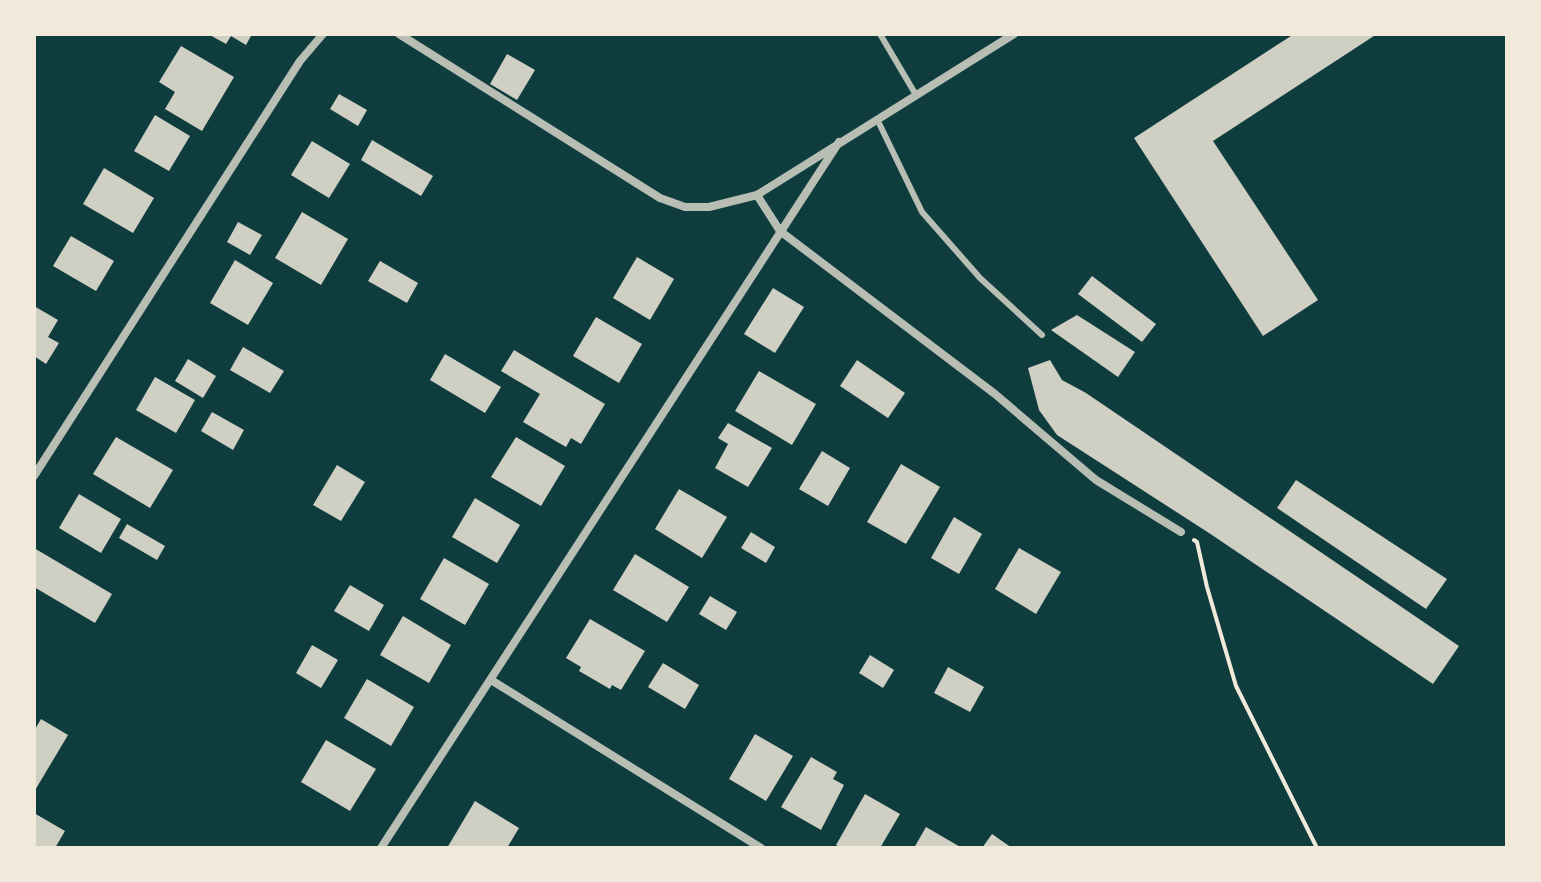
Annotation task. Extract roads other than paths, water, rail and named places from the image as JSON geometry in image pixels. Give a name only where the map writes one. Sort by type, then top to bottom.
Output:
[{"type":"street","points":[[34,476],[300,61],[323,34]]},
{"type":"street","points":[[399,34],[660,198],[685,207],[709,207],[757,195],[1014,34]]},
{"type":"street","points":[[381,848],[839,142]]},
{"type":"street","points":[[757,195],[780,231],[995,394],[1096,480],[1181,532]]},
{"type":"street","points":[[491,680],[761,848]]},
{"type":"lane","points":[[880,34],[916,95]]},
{"type":"lane","points":[[994,34],[1000,43]]},
{"type":"lane","points":[[877,119],[922,212],[980,278],[1042,335]]}]
